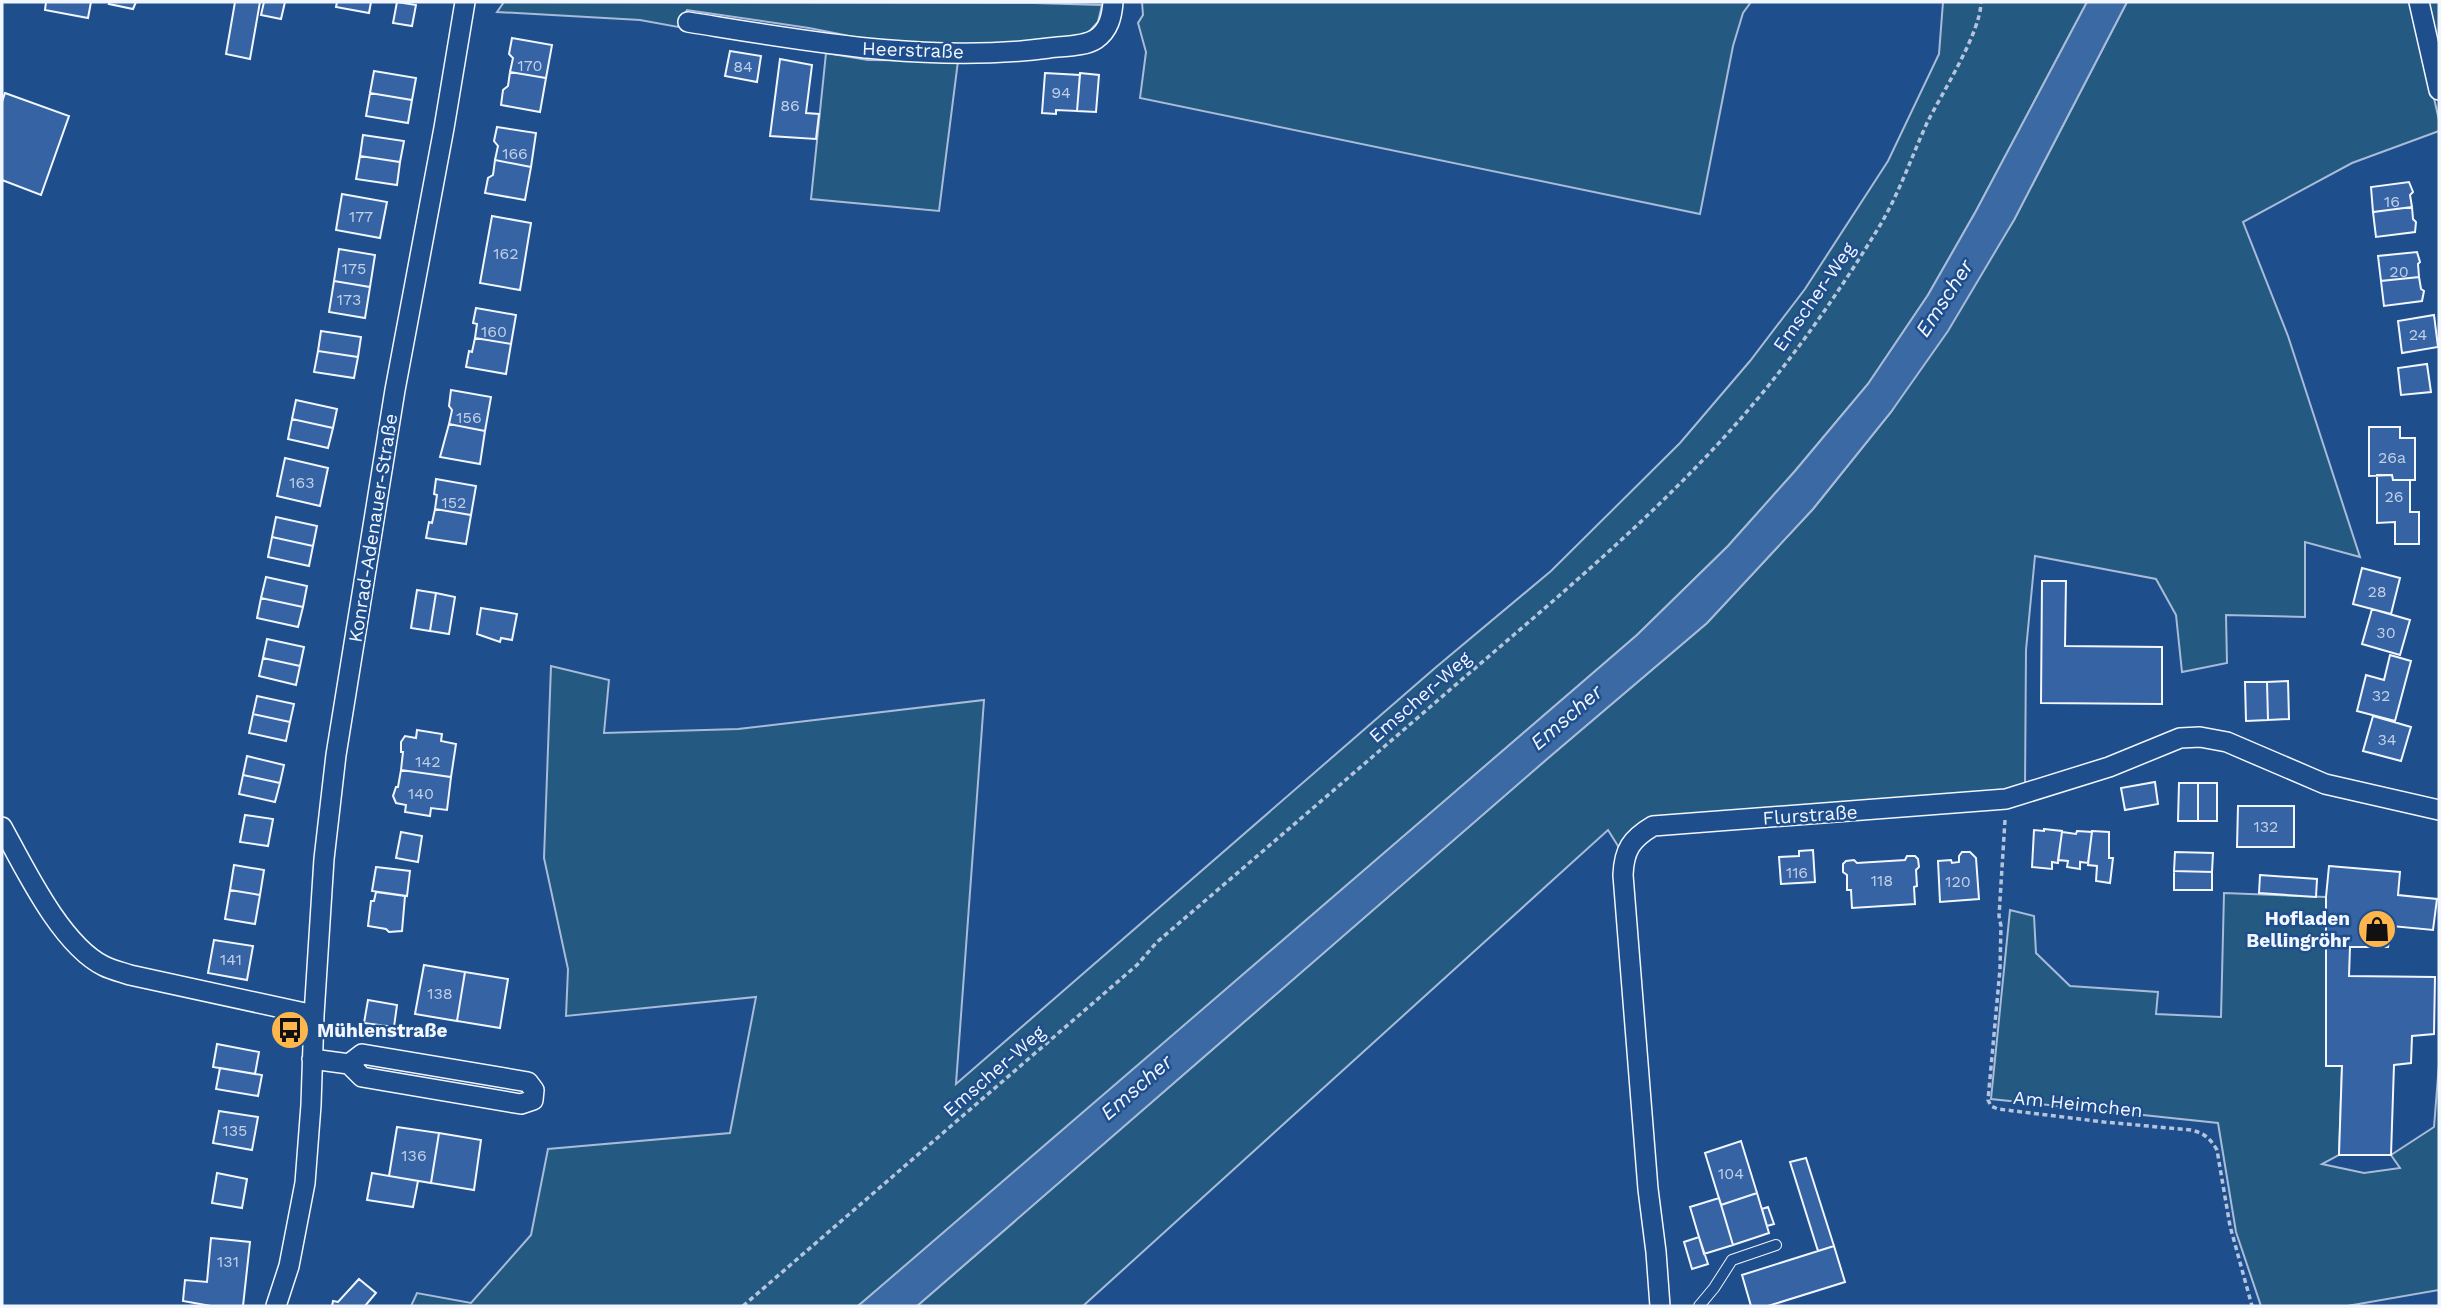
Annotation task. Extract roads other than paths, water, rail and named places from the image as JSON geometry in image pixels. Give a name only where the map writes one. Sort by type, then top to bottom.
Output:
[{"type":"street","name":"Konrad-Adenauer-Straße","points":[[276,1306],[289,1266],[305,1183],[324,859],[337,755],[395,390],[465,2]]},
{"type":"street","name":"Heerstraße","points":[[688,22],[863,49],[1015,53],[1096,39],[1112,20],[1113,2]]},
{"type":"street","points":[[2418,2],[2439,90]]},
{"type":"street","name":"Flurstraße","points":[[1660,1306],[1623,875],[1624,855],[1638,834],[1653,826],[2006,799],[2109,767],[2180,738],[2200,737],[2228,743],[2325,784],[2439,810]]},
{"type":"street","points":[[2,827],[54,917],[82,949],[102,965],[130,975],[314,1015]]},
{"type":"street","points":[[312,1059],[349,1064],[362,1077],[520,1104],[533,1100],[534,1090],[528,1082],[362,1054],[349,1064]]},
{"type":"lane","points":[[1699,1306],[1732,1260],[1776,1245]]},
{"type":"water","name":"Emscher","points":[[2087,2],[2127,2],[2014,220],[1948,331],[1891,412],[1813,509],[1707,623],[917,1306],[858,1306],[1637,635],[1728,546],[1868,384],[1928,295],[1976,211]]},
{"type":"place","name":"Hofladen Bellingröhr","points":[[2377,929]]},
{"type":"place","name":"Mühlenstraße","points":[[290,1030]]}]
